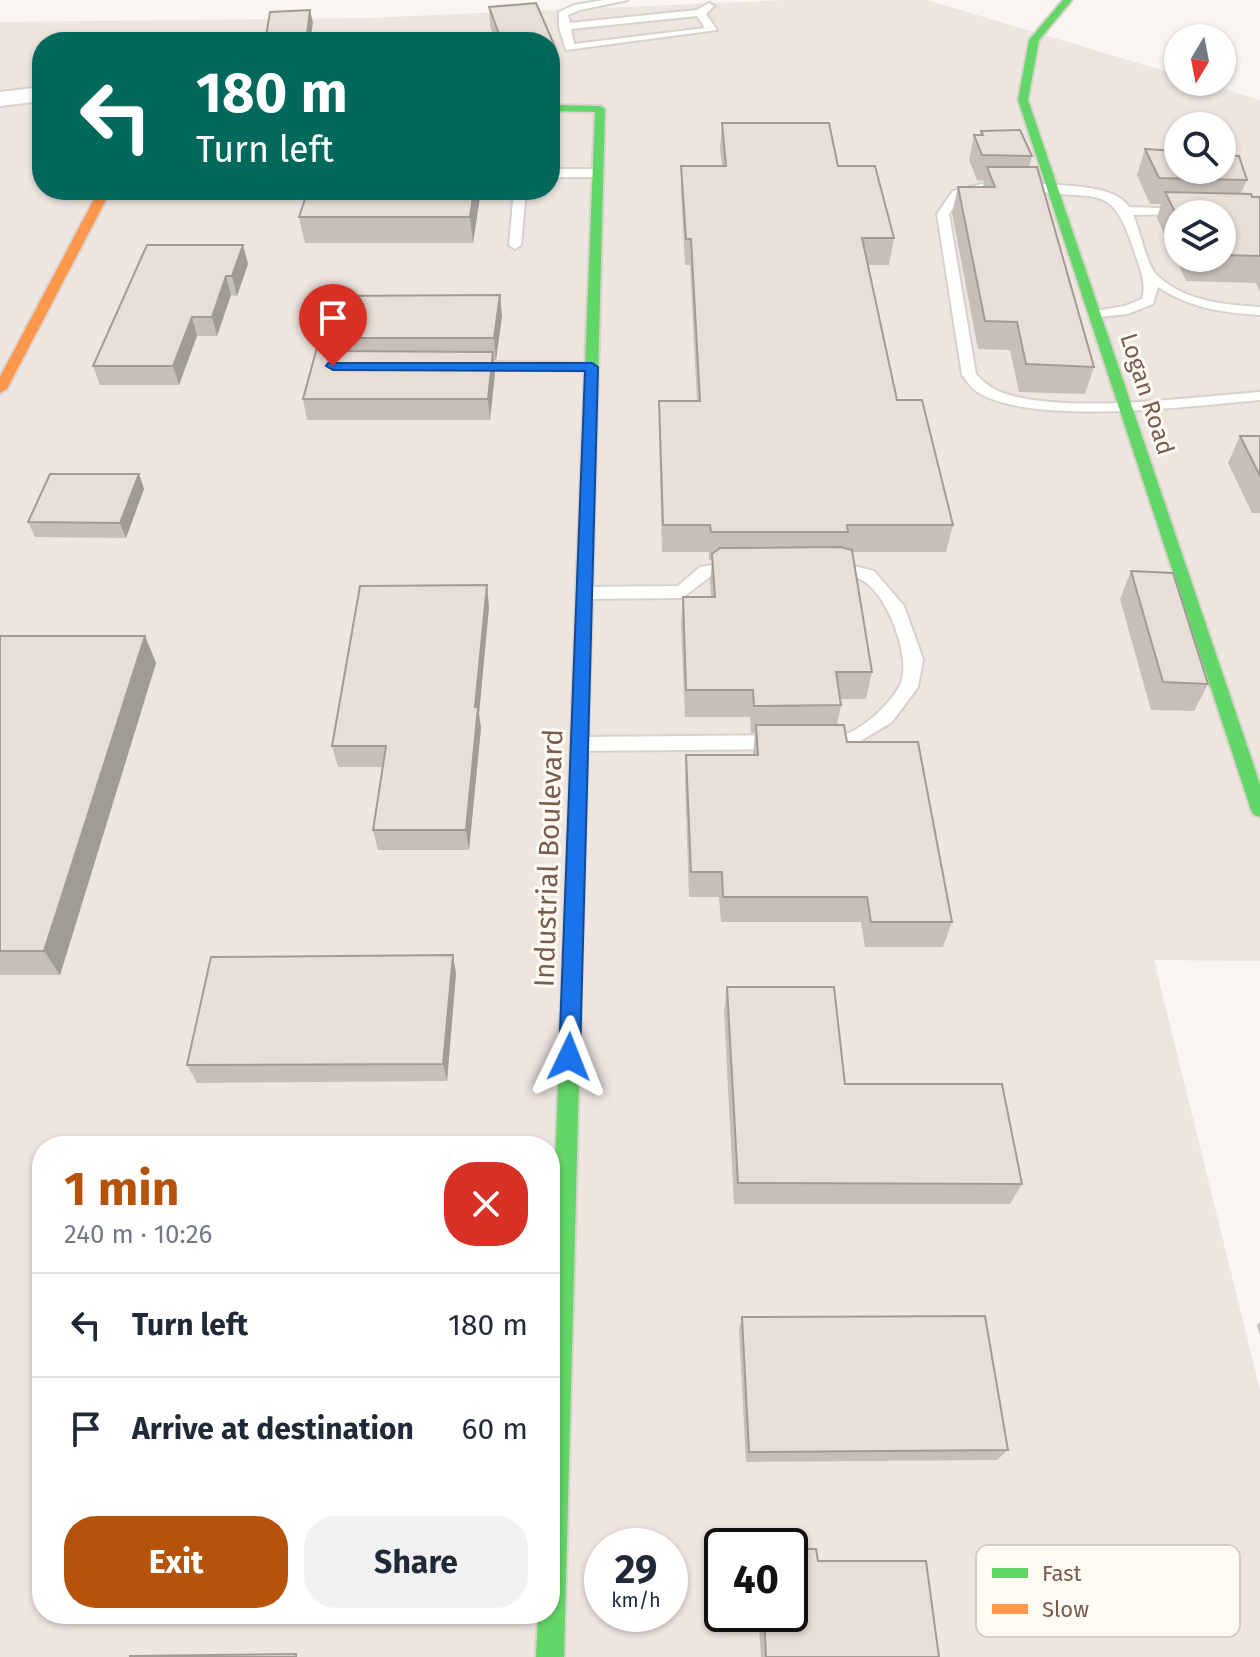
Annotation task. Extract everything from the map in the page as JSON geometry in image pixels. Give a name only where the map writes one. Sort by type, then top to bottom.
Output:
[{"type":"street","name":"Logan Road","points":[[1068,0],[1034,40],[1023,100],[1260,810]]},
{"type":"street","points":[[0,99],[32,95]]},
{"type":"street","name":"Industrial Boulevard","points":[[560,108],[600,109],[580,744],[560,1184]]},
{"type":"street","points":[[0,389],[100,200]]},
{"type":"street","name":"Industrial Boulevard","points":[[550,1657],[551,1624]]},
{"type":"lane","points":[[623,0],[578,7],[563,14],[570,48],[712,30],[700,13]]},
{"type":"lane","points":[[564,27],[700,13],[710,5],[700,0]]},
{"type":"lane","points":[[560,173],[598,173]]},
{"type":"lane","points":[[999,187],[959,190],[948,197],[943,214],[969,375],[983,390],[1009,400],[1126,406],[1260,396]]},
{"type":"lane","points":[[1025,188],[1094,192],[1121,204],[1125,211],[1152,286],[1148,301],[1128,310],[1095,315]]},
{"type":"lane","points":[[515,245],[519,200]]},
{"type":"lane","points":[[1125,211],[1164,212]]},
{"type":"lane","points":[[1147,273],[1193,303],[1224,310],[1260,311]]},
{"type":"lane","points":[[455,366],[592,367]]},
{"type":"lane","points":[[580,744],[847,742],[885,717],[909,687],[914,659],[895,606],[868,575],[837,566],[806,567]]},
{"type":"lane","points":[[585,593],[682,592],[714,567],[760,567]]},
{"type":"shaded area","points":[[785,0],[927,0],[1164,71],[1164,96],[1236,96],[1236,93],[1260,100],[1260,961],[1154,960],[1260,1390],[1260,1657],[0,1657],[0,22],[367,18]]},
{"type":"building","points":[[536,3],[549,32],[498,32],[489,7]]},
{"type":"building","points":[[310,10],[307,32],[267,32],[270,12]]},
{"type":"building","points":[[722,123],[829,123],[838,166],[875,166],[894,238],[862,238],[897,400],[922,400],[953,525],[847,525],[848,532],[711,532],[710,525],[663,525],[659,401],[700,401],[691,239],[686,239],[681,166],[726,166]]},
{"type":"building","points":[[1020,130],[1032,156],[982,155],[974,135],[983,135],[981,131]]},
{"type":"building","points":[[1145,149],[1164,150],[1164,178],[1159,178]]},
{"type":"building","points":[[1236,156],[1239,156],[1247,180],[1236,180]]},
{"type":"building","points":[[987,167],[1037,167],[1094,367],[1026,364],[1017,322],[985,321],[958,187],[995,187]]},
{"type":"building","points":[[1165,192],[1251,194],[1252,197],[1260,197],[1260,256],[1236,255],[1236,200],[1169,200]]},
{"type":"building","points":[[305,200],[473,200],[470,217],[299,217]]},
{"type":"building","points":[[147,245],[243,245],[232,276],[226,276],[212,317],[192,317],[173,366],[93,366]]},
{"type":"building","points":[[500,295],[494,338],[329,338],[319,344],[324,351],[493,352],[488,399],[303,399],[331,296]]},
{"type":"building","points":[[1240,436],[1260,436],[1260,476]]},
{"type":"building","points":[[50,474],[139,474],[120,523],[28,522]]},
{"type":"building","points":[[841,547],[852,550],[872,672],[836,672],[841,705],[754,706],[753,690],[686,690],[683,597],[715,597],[712,554],[720,548]]},
{"type":"building","points":[[1131,571],[1173,573],[1208,684],[1163,682]]},
{"type":"building","points":[[487,585],[466,830],[373,830],[386,746],[332,746],[360,586]]},
{"type":"building","points":[[0,636],[145,636],[44,951],[0,951]]},
{"type":"building","points":[[756,725],[844,725],[847,742],[918,742],[952,922],[871,922],[867,897],[723,897],[722,872],[691,872],[686,755],[758,755]]},
{"type":"building","points":[[453,955],[443,1064],[187,1065],[211,957]]},
{"type":"building","points":[[727,987],[834,987],[845,1084],[1002,1084],[1022,1184],[738,1183]]},
{"type":"building","points":[[985,1316],[1008,1450],[749,1452],[742,1317]]},
{"type":"building","points":[[808,1549],[816,1549],[818,1561],[926,1561],[939,1657],[766,1657],[765,1632],[808,1632]]},
{"type":"building","points":[[296,1654],[296,1657],[130,1657],[130,1656]]},
{"type":"traffic: fast","points":[[1068,0],[1034,40],[1023,100],[1260,810]]},
{"type":"traffic: fast","points":[[560,108],[600,109],[585,569]]},
{"type":"traffic: fast","points":[[560,1345],[576,847]]},
{"type":"traffic: fast","points":[[550,1657],[551,1624]]},
{"type":"traffic: slow","points":[[0,389],[100,200]]},
{"type":"traffic: slow","points":[[576,847],[585,569]]},
{"type":"route","points":[[333,366],[592,367],[569,1057]]}]
